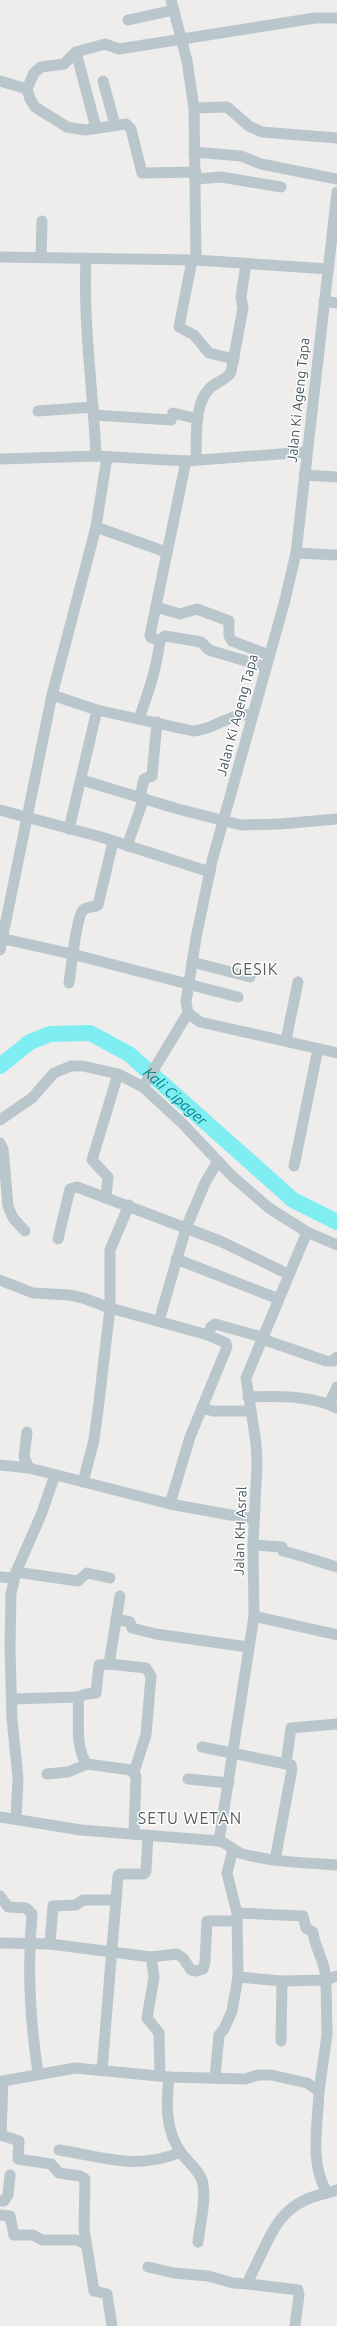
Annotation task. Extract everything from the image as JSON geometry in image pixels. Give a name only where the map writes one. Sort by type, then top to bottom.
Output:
[{"type":"street","points":[[128,20],[173,5],[180,40],[187,61],[194,108],[194,152],[196,176],[195,255],[179,327],[194,335],[209,353],[234,359]]},
{"type":"street","points":[[281,188],[221,177],[142,173],[131,129],[126,124],[75,130],[40,111],[30,100],[27,89],[34,73],[41,68],[64,64],[76,52],[105,44],[119,49],[315,18],[337,18]]},
{"type":"street","points":[[76,52],[96,128]]},
{"type":"street","points":[[0,81],[27,89]]},
{"type":"street","points":[[103,81],[115,125]]},
{"type":"street","points":[[194,108],[227,107],[249,126],[262,132],[337,138]]},
{"type":"street","points":[[194,152],[240,156],[261,164],[337,179]]},
{"type":"street","name":"Jalan Ki Ageng Tapa","points":[[188,1013],[186,1002],[192,962],[210,872],[225,820],[251,715],[266,667],[296,553],[306,452],[337,192]]},
{"type":"street","points":[[41,254],[42,221]]},
{"type":"street","points":[[0,257],[41,254],[86,258],[195,255],[246,264],[328,263]]},
{"type":"street","points":[[0,950],[25,818],[52,695],[96,527],[102,456],[94,411],[86,333],[86,258]]},
{"type":"street","points":[[160,640],[151,638],[150,635],[166,552],[191,460],[198,419],[206,393],[212,386],[230,374],[243,308],[241,297],[246,264]]},
{"type":"street","points":[[324,301],[337,302]]},
{"type":"street","points":[[38,411],[94,411],[171,420],[173,413],[198,419]]},
{"type":"street","points":[[0,459],[102,456],[191,460],[306,452]]},
{"type":"street","points":[[304,474],[337,477]]},
{"type":"street","points":[[96,527],[166,552]]},
{"type":"street","points":[[296,553],[337,555]]},
{"type":"street","points":[[156,607],[180,614],[197,609],[229,621],[230,639],[224,656]]},
{"type":"street","points":[[139,719],[154,676],[160,640],[165,636],[201,642],[209,650],[224,656],[266,667]]},
{"type":"street","points":[[230,639],[269,655]]},
{"type":"street","points":[[52,695],[97,710],[193,731],[202,730],[236,715],[251,715]]},
{"type":"street","points":[[69,829],[82,780],[97,710]]},
{"type":"street","points":[[128,846],[142,798],[144,779],[152,776],[157,722]]},
{"type":"street","points":[[82,780],[178,809],[245,825],[337,819]]},
{"type":"street","points":[[0,810],[128,846],[210,872]]},
{"type":"street","points":[[69,983],[72,954],[81,914],[87,908],[98,905],[113,842]]},
{"type":"street","points":[[1,939],[72,954],[238,997]]},
{"type":"street","points":[[192,962],[250,977]]},
{"type":"street","points":[[286,1040],[298,982]]},
{"type":"street","points":[[144,1085],[188,1013],[200,1022],[286,1040],[337,1053]]},
{"type":"street","points":[[294,1166],[318,1049]]},
{"type":"street","points":[[0,1120],[32,1098],[54,1073],[71,1066],[83,1066],[118,1074],[144,1085],[218,1161],[269,1208],[307,1232],[337,1245]]},
{"type":"street","points":[[106,1197],[108,1177],[92,1160],[118,1074]]},
{"type":"street","points":[[0,1143],[3,1149],[8,1206],[13,1218],[26,1231]]},
{"type":"street","points":[[159,1321],[186,1228],[205,1183],[218,1161]]},
{"type":"street","points":[[58,1239],[71,1187],[77,1187],[129,1205],[220,1241],[288,1274]]},
{"type":"street","points":[[83,1482],[97,1424],[110,1308],[110,1250],[129,1205]]},
{"type":"street","name":"Jalan KH Asral","points":[[219,1841],[234,1754],[248,1647],[254,1616],[253,1545],[257,1464],[256,1443],[250,1412],[246,1378],[288,1274],[307,1232]]},
{"type":"street","points":[[176,1259],[279,1299]]},
{"type":"street","points":[[0,1280],[32,1293],[69,1295],[208,1335],[226,1343],[227,1347],[190,1437],[170,1504]]},
{"type":"street","points":[[208,1335],[211,1327],[215,1324],[262,1338],[326,1361],[333,1362],[337,1357]]},
{"type":"street","points":[[248,1396],[286,1396],[333,1406],[337,1387]]},
{"type":"street","points":[[202,1408],[213,1411],[250,1412]]},
{"type":"street","points":[[27,1432],[24,1457],[29,1468]]},
{"type":"street","points":[[0,1465],[29,1468],[170,1504],[254,1519]]},
{"type":"street","points":[[16,1819],[18,1778],[12,1719],[12,1699],[5,1668],[11,1594],[15,1575],[41,1516],[54,1475]]},
{"type":"street","points":[[253,1545],[282,1548],[283,1551],[299,1554],[304,1558],[337,1567]]},
{"type":"street","points":[[0,1577],[15,1575],[78,1581],[87,1573],[110,1578]]},
{"type":"street","points":[[109,1664],[120,1596]]},
{"type":"street","points":[[254,1616],[337,1635]]},
{"type":"street","points":[[116,1619],[130,1622],[132,1628],[156,1634],[248,1647]]},
{"type":"street","points":[[12,1699],[78,1697],[96,1693],[100,1664],[146,1668],[151,1676],[146,1735],[134,1772],[136,1797],[134,1834]]},
{"type":"street","points":[[78,1697],[79,1743],[83,1759],[86,1764]]},
{"type":"street","points":[[286,1763],[291,1728],[337,1724]]},
{"type":"street","points":[[202,1747],[291,1765],[292,1769],[275,1860]]},
{"type":"street","points":[[47,1774],[68,1772],[86,1764],[126,1769],[134,1772]]},
{"type":"street","points":[[188,1779],[228,1783]]},
{"type":"street","points":[[0,1817],[81,1830],[219,1841],[224,1842],[243,1854],[275,1860],[337,1865]]},
{"type":"street","points":[[102,2070],[119,1875],[144,1874],[146,1871],[148,1835]]},
{"type":"street","points":[[215,2078],[219,2035],[224,2029],[232,2010],[238,1977],[237,1917],[227,1873],[233,1849]]},
{"type":"street","points":[[0,1896],[8,1907],[30,1910],[32,1914],[30,1943],[30,1990],[38,2073]]},
{"type":"street","points":[[50,1944],[53,1906],[73,1906],[83,1900],[116,1900]]},
{"type":"street","points":[[0,1943],[50,1944],[151,1957],[177,1954],[183,1958],[191,1970],[199,1971],[203,1969],[205,1962],[207,1921],[237,1917],[303,1916],[306,1928],[312,1931],[316,1948],[325,1966],[327,2035],[319,2091],[317,2166],[319,2178],[332,2191],[304,2200],[286,2212],[250,2277],[249,2284]]},
{"type":"street","points":[[151,1957],[154,1977],[147,2018],[159,2033],[165,2077],[166,2114],[181,2152],[197,2172],[203,2184],[198,2242]]},
{"type":"street","points":[[238,1977],[282,1981],[326,1980],[337,1976]]},
{"type":"street","points":[[281,2041],[282,1981]]},
{"type":"street","points":[[112,2326],[107,2294],[96,2293],[94,2290],[86,2244],[84,2217],[85,2179],[80,2176],[59,2173],[50,2163],[31,2163],[18,2159],[19,2141],[1,2135],[2,2081],[38,2073],[75,2068],[165,2077],[244,2079],[258,2075],[271,2075],[307,2083],[319,2091]]},
{"type":"street","points":[[59,2150],[137,2163],[153,2162],[181,2152]]},
{"type":"street","points":[[0,2201],[4,2201],[8,2195],[10,2175]]},
{"type":"street","points":[[0,2215],[10,2216],[13,2234],[33,2235],[42,2240],[76,2240],[86,2244]]},
{"type":"street","points":[[148,2267],[174,2273],[208,2276],[233,2284],[249,2284],[298,2290],[299,2295],[295,2326]]},
{"type":"waterway","name":"Kali Cipager","points":[[0,1066],[30,1042],[50,1034],[90,1033],[129,1054],[293,1200],[337,1222]]},
{"type":"district","name":"GESIK","points":[[255,969]]},
{"type":"district","name":"SETU WETAN","points":[[190,1818]]}]
